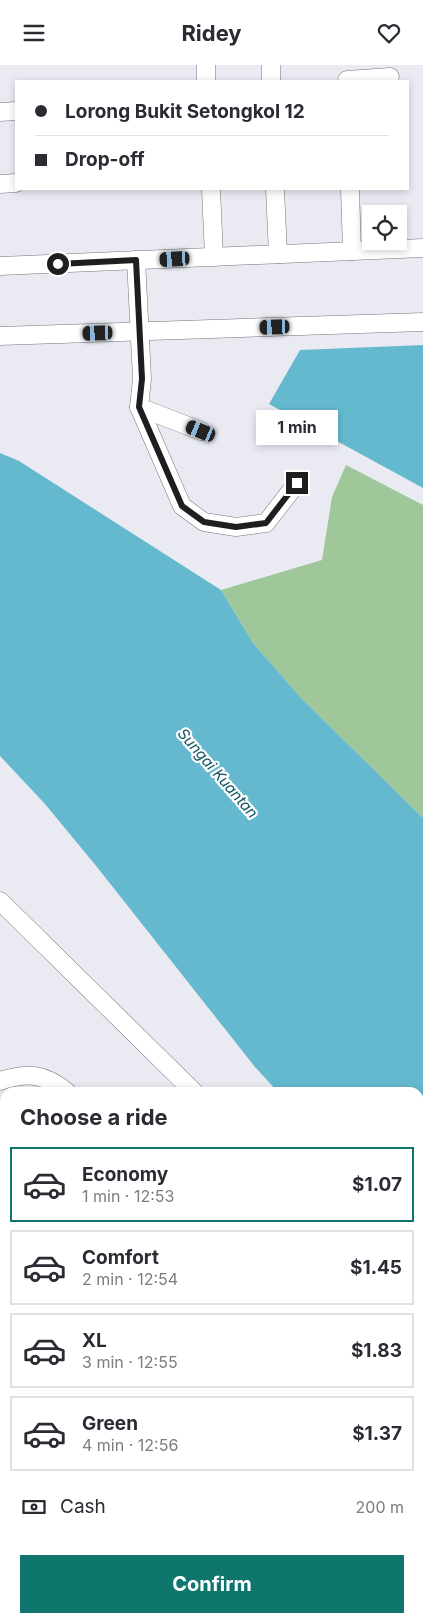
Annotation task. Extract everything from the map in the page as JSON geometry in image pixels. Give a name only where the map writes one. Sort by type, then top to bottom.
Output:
[{"type":"street","points":[[206,65],[206,80]]},
{"type":"street","points":[[271,65],[271,80]]},
{"type":"street","points":[[347,76],[390,75]]},
{"type":"street","points":[[0,112],[15,111]]},
{"type":"street","points":[[0,184],[15,183]]},
{"type":"street","points":[[212,190],[214,257]]},
{"type":"street","points":[[275,190],[278,255]]},
{"type":"street","points":[[350,190],[352,251]]},
{"type":"street","points":[[0,266],[423,248]]},
{"type":"street","points":[[136,260],[138,331],[142,379],[139,407],[182,506],[204,522],[236,527],[266,523],[297,483]]},
{"type":"street","points":[[0,336],[423,322]]},
{"type":"street","points":[[139,407],[201,431]]},
{"type":"street","points":[[0,901],[189,1087]]},
{"type":"street","points":[[0,1081],[23,1075],[37,1075],[52,1080],[61,1087]]},
{"type":"green space","points":[[346,465],[423,505],[423,818],[301,698],[253,643],[221,590],[322,560],[332,497]]},
{"type":"water","points":[[423,345],[423,488],[269,404],[300,350]]},
{"type":"water","name":"Sungai Kuantan","points":[[0,453],[19,461],[221,590],[253,643],[301,698],[423,818],[423,1087],[273,1087],[255,1067],[45,804],[0,756]]},
{"type":"route","points":[[58,264],[136,260],[139,357],[142,379],[139,407],[182,506],[204,522],[236,527],[266,523],[297,483]]}]
